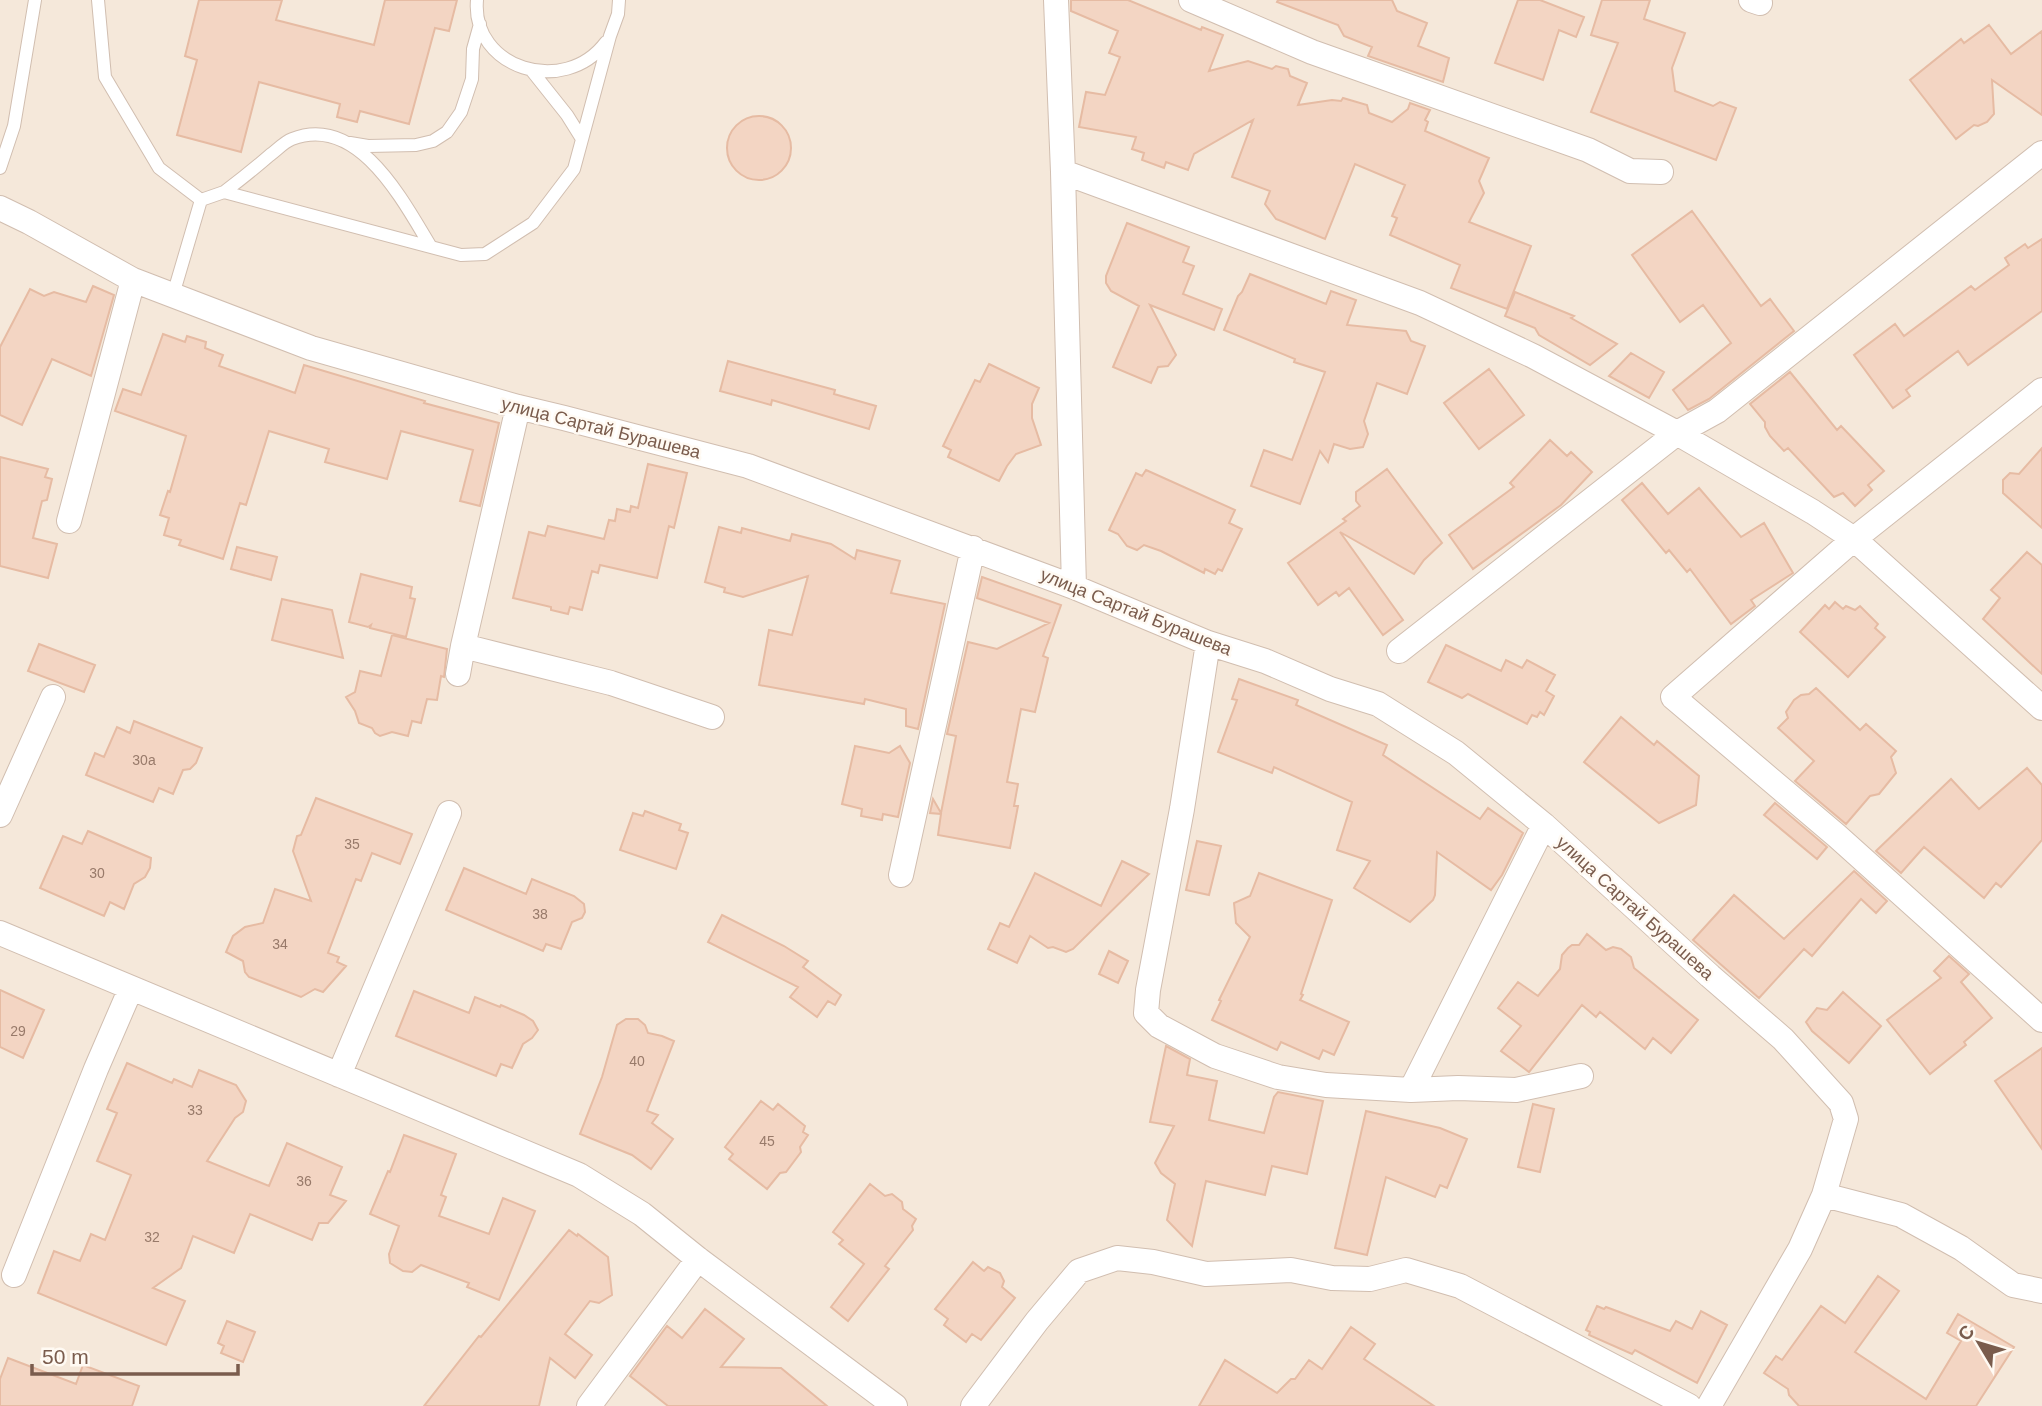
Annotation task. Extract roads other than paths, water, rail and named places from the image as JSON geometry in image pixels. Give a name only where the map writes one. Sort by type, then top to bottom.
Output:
[{"type":"street","points":[[1056,0],[1074,587]]},
{"type":"street","points":[[1191,0],[1312,52],[1588,150],[1630,170],[1661,172]]},
{"type":"street","points":[[1399,651],[1677,433],[1717,411],[2042,153]]},
{"type":"street","points":[[1063,172],[1420,303],[1532,356],[1677,433],[1854,539],[2042,708]]},
{"type":"street","name":"улица Сартай Бурашева","points":[[0,208],[134,280],[311,348],[518,407],[748,466],[973,548],[1208,643],[1265,661],[1330,689],[1378,704],[1456,753],[1544,825],[1783,1039],[1841,1103],[1846,1119],[1824,1195],[1800,1249],[1709,1406]]},
{"type":"street","points":[[69,521],[134,280]]},
{"type":"street","points":[[2042,390],[1854,539],[1673,697],[1837,836],[2042,1020]]},
{"type":"street","points":[[458,674],[518,407]]},
{"type":"street","points":[[901,875],[973,548]]},
{"type":"street","points":[[1208,643],[1146,1013],[1159,1026],[1215,1056],[1278,1077],[1326,1085],[1411,1090],[1516,1090],[1581,1076]]},
{"type":"street","points":[[463,646],[611,682],[712,718]]},
{"type":"street","points":[[0,815],[53,697]]},
{"type":"street","points":[[339,1075],[449,813]]},
{"type":"street","points":[[1411,1090],[1544,825]]},
{"type":"street","points":[[0,933],[579,1175],[642,1214],[895,1406]]},
{"type":"street","points":[[14,1275],[131,988]]},
{"type":"street","points":[[1824,1195],[1901,1215],[1961,1248],[2013,1285],[2042,1291]]},
{"type":"street","points":[[973,1406],[1037,1321],[1079,1271],[1117,1258],[1153,1262],[1206,1274],[1291,1270],[1332,1278],[1370,1279],[1406,1270],[1460,1286],[1689,1406]]},
{"type":"street","points":[[589,1406],[698,1259]]},
{"type":"lane","points":[[0,168],[14,127],[35,0]]},
{"type":"lane","points":[[98,0],[105,77],[159,168],[201,200]]},
{"type":"lane","points":[[477,0],[480,24],[488,41],[515,65],[532,71],[568,69],[585,62],[599,51],[610,36]]},
{"type":"lane","points":[[224,192],[461,255],[485,254],[533,223],[574,169],[618,14],[619,0]]},
{"type":"lane","points":[[201,200],[224,192],[290,139],[318,133],[368,146],[416,145],[433,141],[447,132],[461,112],[472,79],[473,49],[480,24]]},
{"type":"lane","points":[[532,71],[567,115],[582,139]]},
{"type":"lane","points":[[349,142],[373,162],[395,191],[430,247]]},
{"type":"lane","points":[[173,295],[201,200]]}]
